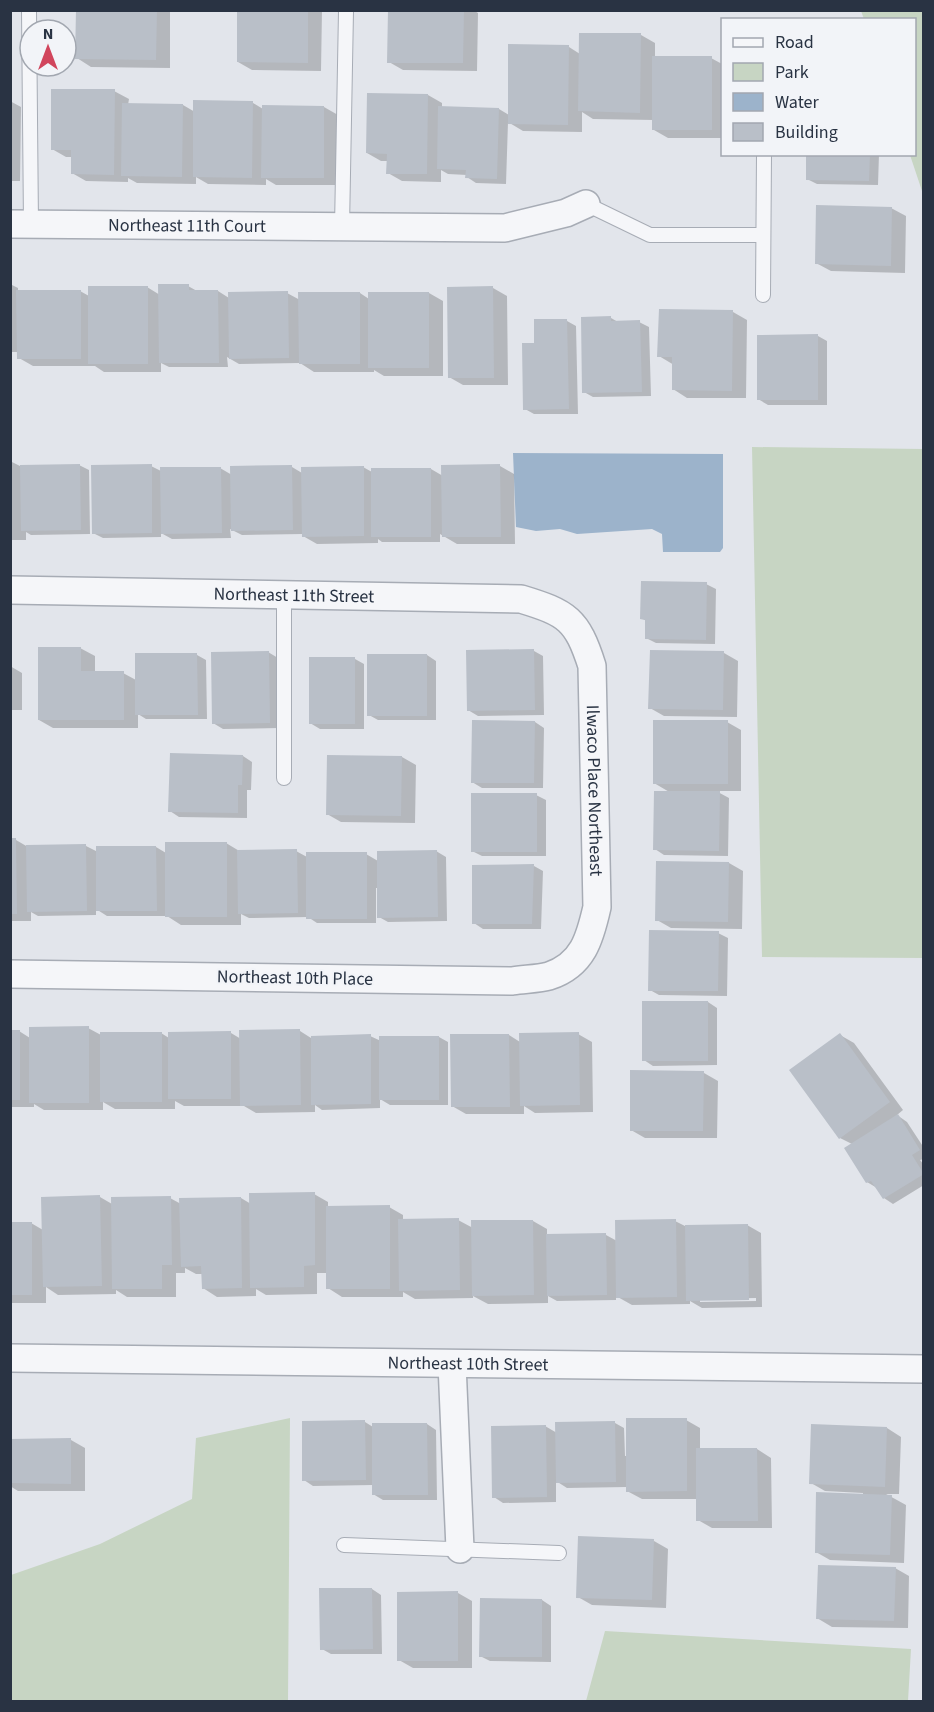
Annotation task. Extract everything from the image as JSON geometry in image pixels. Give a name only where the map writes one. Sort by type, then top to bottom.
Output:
[{"type":"street","name":"Northeast 11th Court","points":[[21,224],[505,228],[566,213],[586,204]]},
{"type":"street","name":"Northeast 11th Street","points":[[10,590],[521,599],[549,607],[570,621]]},
{"type":"street","name":"Ilwaco Place Northeast","points":[[570,621],[583,640],[592,666],[597,907],[590,939],[576,961]]},
{"type":"street","name":"Northeast 10th Place","points":[[10,974],[512,981],[550,976],[576,961]]},
{"type":"street","name":"Northeast 10th Street","points":[[10,1358],[924,1369]]},
{"type":"street","points":[[452,1364],[460,1549]]},
{"type":"lane","name":"Northeast 11th Court","points":[[21,224],[29,11]]},
{"type":"lane","points":[[342,227],[346,11]]},
{"type":"lane","points":[[763,295],[764,156]]},
{"type":"lane","points":[[586,204],[650,235],[763,235]]},
{"type":"lane","points":[[284,594],[284,778]]},
{"type":"lane","points":[[344,1545],[559,1553]]},
{"type":"green space","points":[[861,11],[923,11],[923,194],[910,156],[916,156],[916,18],[864,18]]},
{"type":"green space","points":[[752,447],[923,449],[923,958],[762,957]]},
{"type":"green space","points":[[290,1418],[288,1701],[11,1701],[11,1575],[100,1544],[192,1499],[196,1438]]},
{"type":"green space","points":[[605,1631],[911,1649],[908,1701],[586,1701]]},
{"type":"water","points":[[513,453],[723,454],[723,548],[720,552],[663,552],[662,534],[652,529],[577,534],[560,529],[536,531],[516,527]]},
{"type":"building","points":[[76,10],[157,10],[156,60],[78,59],[78,18],[76,18]]},
{"type":"building","points":[[237,10],[308,10],[308,63],[237,62]]},
{"type":"building","points":[[388,10],[464,10],[463,63],[387,63]]},
{"type":"building","points":[[579,33],[641,33],[640,113],[578,111]]},
{"type":"building","points":[[508,44],[569,45],[568,125],[508,124]]},
{"type":"building","points":[[652,56],[712,56],[712,130],[652,130]]},
{"type":"building","points":[[51,89],[115,89],[114,175],[71,174],[71,150],[51,150]]},
{"type":"building","points":[[367,93],[428,94],[427,174],[386,174],[387,154],[366,153]]},
{"type":"building","points":[[193,100],[253,101],[252,178],[193,177]]},
{"type":"building","points":[[122,103],[183,104],[182,177],[121,176]]},
{"type":"building","points":[[262,105],[324,106],[324,178],[261,178]]},
{"type":"building","points":[[438,106],[499,108],[497,179],[465,178],[466,170],[437,169]]},
{"type":"building","points":[[806,156],[870,156],[869,181],[806,180]]},
{"type":"building","points":[[816,205],[892,207],[891,266],[815,264]]},
{"type":"building","points":[[158,284],[189,284],[189,290],[218,290],[219,363],[159,363]]},
{"type":"building","points":[[88,286],[148,286],[148,364],[88,364]]},
{"type":"building","points":[[493,286],[494,378],[448,378],[447,287]]},
{"type":"building","points":[[16,290],[81,290],[81,359],[17,359]]},
{"type":"building","points":[[288,291],[289,358],[229,359],[228,292]]},
{"type":"building","points":[[298,292],[360,292],[360,364],[299,364]]},
{"type":"building","points":[[368,292],[429,292],[429,368],[368,368]]},
{"type":"building","points":[[659,309],[733,310],[732,391],[672,390],[672,357],[657,357]]},
{"type":"building","points":[[611,316],[611,321],[640,320],[642,392],[582,393],[581,317]]},
{"type":"building","points":[[534,319],[567,319],[569,409],[523,410],[522,343],[534,343]]},
{"type":"building","points":[[818,334],[818,400],[757,400],[757,335]]},
{"type":"building","points":[[80,464],[81,530],[21,531],[20,465]]},
{"type":"building","points":[[152,464],[152,533],[92,534],[91,465]]},
{"type":"building","points":[[500,464],[501,537],[442,537],[441,465]]},
{"type":"building","points":[[292,465],[293,530],[231,531],[230,466]]},
{"type":"building","points":[[364,466],[364,536],[302,537],[301,467]]},
{"type":"building","points":[[160,467],[221,467],[222,533],[161,534]]},
{"type":"building","points":[[371,468],[431,468],[431,537],[371,537]]},
{"type":"building","points":[[641,581],[707,582],[706,640],[645,639],[645,620],[640,619]]},
{"type":"building","points":[[38,647],[81,647],[81,671],[124,671],[124,720],[38,720]]},
{"type":"building","points":[[534,649],[535,710],[467,711],[466,650]]},
{"type":"building","points":[[650,650],[724,651],[723,710],[648,709]]},
{"type":"building","points":[[269,651],[270,723],[212,724],[211,652]]},
{"type":"building","points":[[135,653],[197,653],[198,715],[135,715]]},
{"type":"building","points":[[367,654],[427,654],[427,716],[367,716]]},
{"type":"building","points":[[309,657],[355,657],[355,724],[309,724]]},
{"type":"building","points":[[472,720],[535,721],[534,783],[471,783]]},
{"type":"building","points":[[653,720],[728,720],[728,784],[653,784]]},
{"type":"building","points":[[170,753],[243,755],[242,785],[238,785],[238,813],[168,812]]},
{"type":"building","points":[[327,755],[402,756],[401,816],[326,815]]},
{"type":"building","points":[[654,791],[720,791],[719,851],[653,850]]},
{"type":"building","points":[[471,793],[537,793],[537,852],[471,852]]},
{"type":"building","points":[[10,838],[16,838],[17,914],[10,914]]},
{"type":"building","points":[[165,842],[227,842],[227,917],[165,917]]},
{"type":"building","points":[[86,844],[87,911],[27,912],[26,845]]},
{"type":"building","points":[[96,846],[156,846],[157,911],[96,911]]},
{"type":"building","points":[[297,849],[298,913],[238,914],[237,850]]},
{"type":"building","points":[[437,850],[438,917],[377,918],[377,851]]},
{"type":"building","points":[[306,852],[367,852],[367,919],[306,919]]},
{"type":"building","points":[[656,861],[729,862],[728,922],[655,921]]},
{"type":"building","points":[[534,864],[532,924],[472,924],[472,865]]},
{"type":"building","points":[[649,930],[719,931],[718,991],[648,991]]},
{"type":"building","points":[[642,1001],[708,1001],[708,1061],[642,1061]]},
{"type":"building","points":[[89,1026],[89,1103],[29,1103],[29,1027]]},
{"type":"building","points":[[300,1029],[301,1105],[240,1106],[239,1030]]},
{"type":"building","points":[[10,1030],[20,1030],[20,1100],[10,1100]]},
{"type":"building","points":[[231,1031],[231,1099],[168,1099],[168,1032]]},
{"type":"building","points":[[100,1032],[162,1032],[162,1102],[100,1102]]},
{"type":"building","points":[[579,1032],[580,1105],[520,1106],[519,1033]]},
{"type":"building","points":[[840,1033],[890,1102],[839,1139],[789,1070]]},
{"type":"building","points":[[371,1034],[371,1104],[311,1105],[311,1036]]},
{"type":"building","points":[[450,1034],[509,1034],[510,1107],[451,1107]]},
{"type":"building","points":[[379,1036],[439,1036],[439,1100],[379,1100]]},
{"type":"building","points":[[630,1070],[704,1071],[703,1131],[630,1131]]},
{"type":"building","points":[[898,1114],[920,1150],[912,1155],[924,1174],[883,1199],[871,1181],[866,1183],[844,1148]]},
{"type":"building","points":[[315,1192],[315,1265],[304,1266],[304,1287],[250,1288],[249,1193]]},
{"type":"building","points":[[100,1195],[102,1286],[43,1287],[41,1197]]},
{"type":"building","points":[[171,1196],[172,1265],[162,1265],[162,1289],[112,1289],[111,1197]]},
{"type":"building","points":[[241,1197],[242,1288],[202,1289],[201,1266],[181,1267],[179,1198]]},
{"type":"building","points":[[390,1205],[390,1289],[326,1289],[326,1206]]},
{"type":"building","points":[[459,1218],[460,1290],[399,1291],[398,1219]]},
{"type":"building","points":[[676,1219],[677,1297],[616,1298],[615,1220]]},
{"type":"building","points":[[471,1220],[533,1220],[534,1295],[472,1296]]},
{"type":"building","points":[[10,1222],[32,1222],[32,1295],[10,1295]]},
{"type":"building","points":[[748,1224],[749,1300],[686,1301],[685,1225]]},
{"type":"building","points":[[606,1233],[607,1295],[547,1296],[546,1234]]},
{"type":"building","points":[[626,1418],[687,1418],[687,1491],[626,1492]]},
{"type":"building","points":[[365,1420],[366,1480],[302,1481],[302,1421]]},
{"type":"building","points":[[615,1421],[616,1482],[556,1483],[555,1422]]},
{"type":"building","points":[[372,1423],[427,1423],[428,1495],[372,1495]]},
{"type":"building","points":[[811,1424],[887,1427],[885,1487],[809,1484]]},
{"type":"building","points":[[546,1425],[547,1497],[492,1498],[491,1426]]},
{"type":"building","points":[[71,1438],[71,1484],[10,1483],[10,1439]]},
{"type":"building","points":[[696,1448],[757,1448],[758,1521],[696,1521]]},
{"type":"building","points":[[816,1492],[892,1495],[890,1555],[815,1553]]},
{"type":"building","points":[[578,1536],[654,1539],[652,1600],[576,1598]]},
{"type":"building","points":[[818,1565],[896,1567],[894,1621],[816,1619]]},
{"type":"building","points":[[319,1588],[372,1588],[373,1649],[320,1650]]},
{"type":"building","points":[[458,1591],[458,1661],[397,1661],[397,1592]]},
{"type":"building","points":[[480,1598],[542,1599],[542,1657],[479,1657]]}]
